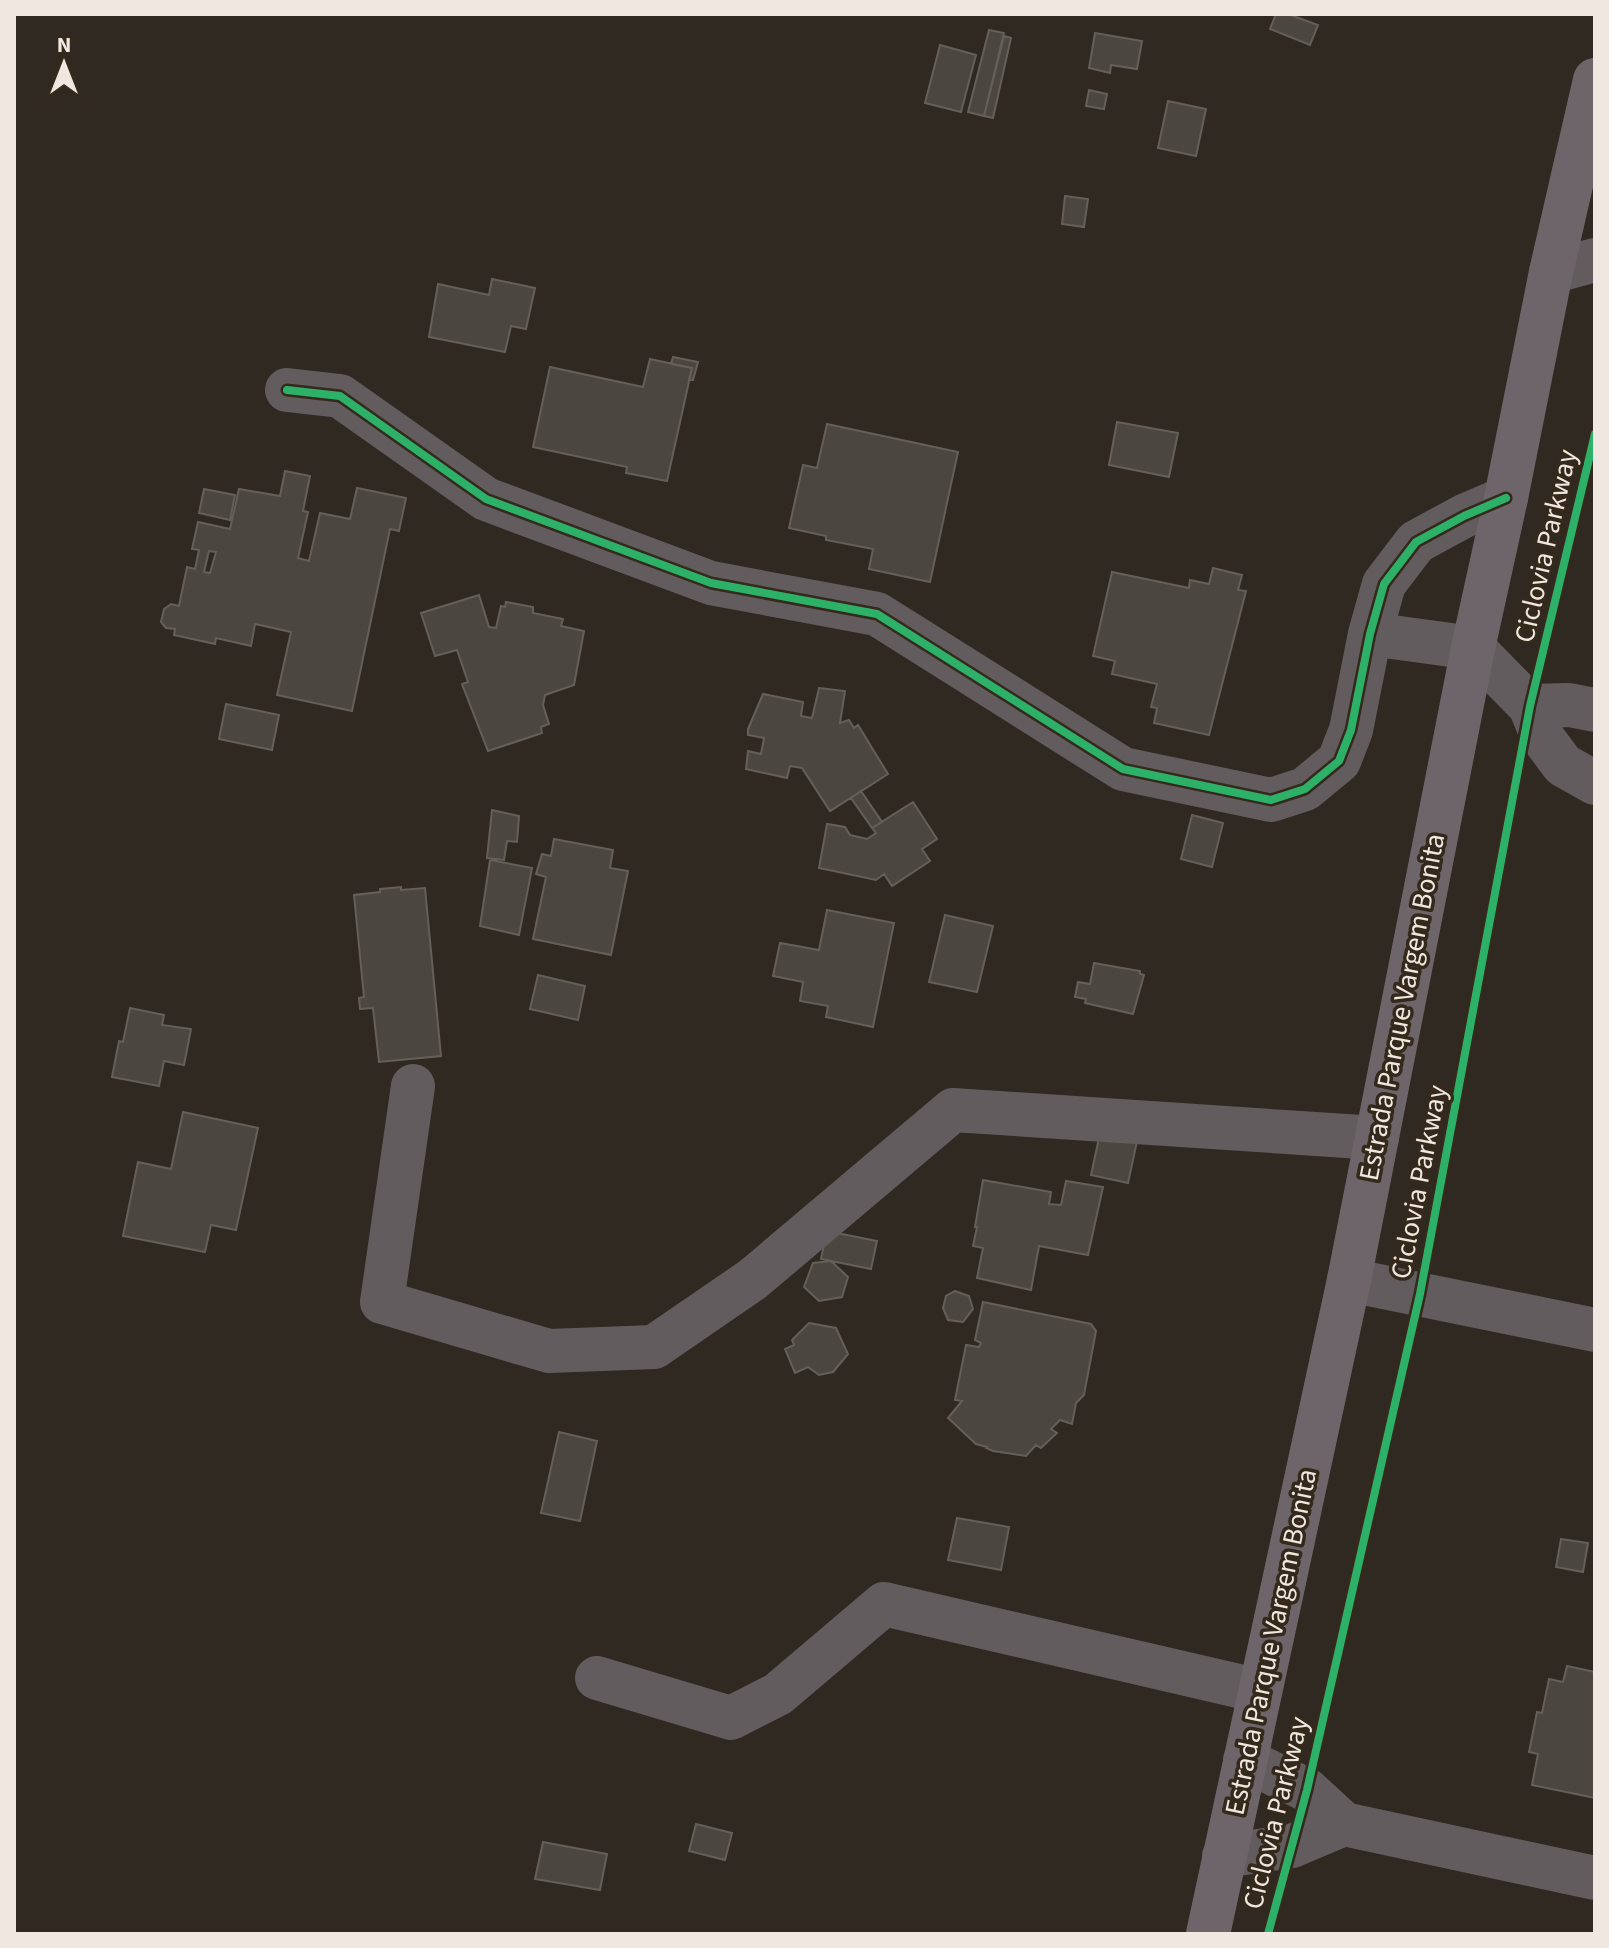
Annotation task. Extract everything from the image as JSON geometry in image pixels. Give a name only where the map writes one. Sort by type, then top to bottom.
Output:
[{"type":"main road","name":"Estrada Parque Vargem Bonita","points":[[1208,1934],[1349,1280],[1473,648],[1551,272],[1587,145],[1595,80]]},
{"type":"street","points":[[1551,272],[1595,260]]},
{"type":"street","points":[[287,390],[340,396],[486,499],[501,505],[711,583],[877,614],[1123,769],[1271,800],[1305,789],[1339,761],[1351,730],[1370,634],[1384,584],[1416,542],[1506,498]]},
{"type":"street","points":[[1370,634],[1473,648],[1530,706],[1543,738],[1563,765],[1595,783]]},
{"type":"street","points":[[1530,706],[1569,705],[1595,710]]},
{"type":"street","points":[[413,1086],[382,1302],[549,1351],[654,1347],[753,1279],[953,1110],[1377,1138]]},
{"type":"street","points":[[1349,1280],[1595,1330]]},
{"type":"street","points":[[597,1678],[731,1718],[778,1694],[884,1604],[1260,1691]]},
{"type":"street","points":[[1245,1760],[1307,1790],[1344,1824],[1595,1878]]},
{"type":"street","points":[[1224,1856],[1292,1846],[1344,1824]]},
{"type":"building","points":[[1276,14],[1288,14],[1318,25],[1310,45],[1270,29]]},
{"type":"building","points":[[989,30],[1004,33],[984,116],[968,112]]},
{"type":"building","points":[[1095,33],[1142,41],[1137,69],[1111,65],[1110,73],[1089,68]]},
{"type":"building","points":[[1004,36],[1011,38],[993,118],[984,116]]},
{"type":"building","points":[[940,45],[976,55],[961,112],[925,103]]},
{"type":"building","points":[[1089,90],[1107,94],[1104,109],[1086,106]]},
{"type":"building","points":[[1168,101],[1206,109],[1196,156],[1158,148]]},
{"type":"building","points":[[1065,196],[1088,199],[1084,227],[1062,224]]},
{"type":"building","points":[[492,279],[535,288],[526,329],[511,326],[505,352],[429,337],[438,284],[489,295]]},
{"type":"building","points":[[673,357],[698,362],[693,380],[689,380],[692,368],[671,364]]},
{"type":"building","points":[[650,359],[692,368],[667,481],[626,473],[627,467],[533,447],[550,367],[643,387]]},
{"type":"building","points":[[1117,422],[1178,433],[1169,477],[1109,465]]},
{"type":"building","points":[[827,424],[958,452],[930,582],[869,569],[873,549],[826,540],[826,536],[789,528],[803,465],[817,468]]},
{"type":"building","points":[[285,471],[310,476],[303,511],[308,512],[298,558],[309,561],[320,513],[350,519],[357,488],[406,498],[399,531],[390,529],[352,711],[277,695],[291,632],[255,624],[251,646],[216,638],[215,644],[174,635],[175,629],[166,628],[161,622],[164,609],[171,604],[179,606],[187,567],[195,569],[199,550],[192,549],[198,522],[230,529],[239,489],[280,496]],"holes":[[[209,551],[216,552],[210,573],[204,572]]]},
{"type":"building","points":[[204,489],[235,495],[230,520],[199,513]]},
{"type":"building","points":[[1213,568],[1242,575],[1238,590],[1246,591],[1209,735],[1154,723],[1157,708],[1151,707],[1157,684],[1112,674],[1115,661],[1093,656],[1112,572],[1189,588],[1190,580],[1209,584]]},
{"type":"building","points":[[479,595],[489,627],[496,628],[501,606],[505,607],[506,602],[533,607],[533,613],[563,619],[561,626],[584,631],[574,685],[545,695],[543,705],[549,724],[541,727],[542,733],[488,751],[462,684],[468,682],[457,650],[435,656],[421,613]]},
{"type":"building","points":[[819,688],[845,691],[840,723],[849,720],[854,728],[858,725],[888,774],[830,811],[802,768],[790,766],[787,778],[746,769],[748,751],[761,754],[764,738],[748,735],[748,729],[763,694],[803,702],[801,716],[812,718]]},
{"type":"building","points":[[226,704],[279,715],[272,750],[219,739]]},
{"type":"building","points":[[861,791],[882,822],[872,828],[851,798]]},
{"type":"building","points":[[913,802],[937,839],[922,849],[930,861],[892,886],[884,874],[876,880],[819,868],[827,824],[845,827],[850,835],[867,839],[876,833],[872,828]]},
{"type":"building","points":[[492,810],[519,816],[517,842],[507,841],[504,860],[487,858]]},
{"type":"building","points":[[1192,815],[1223,823],[1212,867],[1181,859]]},
{"type":"building","points":[[554,839],[613,850],[610,868],[628,871],[611,955],[533,939],[546,877],[536,874],[542,854],[551,856]]},
{"type":"building","points":[[490,860],[532,868],[519,935],[480,926]]},
{"type":"building","points":[[401,887],[401,890],[425,888],[441,1056],[379,1062],[373,1008],[360,1009],[359,998],[364,997],[354,895]]},
{"type":"building","points":[[827,910],[894,923],[873,1027],[826,1017],[828,1006],[800,1001],[803,982],[773,976],[780,943],[819,950]]},
{"type":"building","points":[[945,915],[993,926],[977,992],[929,982]]},
{"type":"building","points":[[1094,963],[1140,971],[1144,975],[1133,1014],[1085,1003],[1086,999],[1075,997],[1078,982],[1090,984]]},
{"type":"building","points":[[538,975],[585,986],[578,1020],[530,1009]]},
{"type":"building","points":[[130,1008],[164,1015],[162,1025],[191,1029],[184,1065],[164,1061],[159,1086],[112,1077]]},
{"type":"building","points":[[183,1112],[258,1128],[236,1230],[211,1225],[205,1252],[123,1236],[138,1162],[171,1169]]},
{"type":"building","points":[[1102,1124],[1139,1132],[1128,1183],[1091,1175]]},
{"type":"building","points":[[983,1180],[1051,1192],[1049,1204],[1061,1205],[1066,1181],[1103,1187],[1088,1255],[1039,1246],[1031,1290],[977,1278],[983,1248],[973,1246]]},
{"type":"building","points":[[827,1231],[877,1241],[871,1269],[821,1259]]},
{"type":"building","points":[[831,1261],[848,1277],[842,1297],[819,1301],[804,1287],[813,1263]]},
{"type":"building","points":[[955,1291],[969,1296],[973,1309],[963,1322],[948,1320],[943,1308],[946,1296]]},
{"type":"building","points":[[983,1302],[1091,1324],[1096,1331],[1084,1395],[1076,1403],[1072,1424],[1060,1420],[1051,1429],[1057,1433],[1041,1448],[1036,1445],[1026,1456],[993,1451],[976,1444],[948,1418],[962,1401],[955,1400],[966,1345],[979,1347],[981,1343],[975,1340]]},
{"type":"building","points":[[809,1323],[836,1328],[848,1354],[833,1372],[819,1375],[808,1367],[795,1373],[785,1349],[794,1345],[792,1340]]},
{"type":"building","points":[[559,1432],[597,1441],[580,1521],[541,1513]]},
{"type":"building","points":[[957,1518],[1009,1527],[1001,1570],[948,1560]]},
{"type":"building","points":[[1561,1539],[1588,1543],[1583,1572],[1556,1567]]},
{"type":"building","points":[[1567,1666],[1595,1672],[1595,1798],[1532,1785],[1538,1754],[1529,1752],[1537,1712],[1542,1713],[1549,1679],[1563,1682]]},
{"type":"building","points":[[696,1824],[732,1833],[725,1860],[689,1851]]},
{"type":"building","points":[[543,1842],[607,1854],[600,1890],[535,1879]]},
{"type":"cycle path","points":[[287,390],[340,396],[486,499],[711,583],[877,614],[1123,769],[1271,800],[1305,789],[1339,761],[1351,730],[1370,634],[1384,584],[1416,542],[1506,498]]},
{"type":"cycle path","name":"Ciclovia Parkway","points":[[1268,1934],[1307,1790],[1420,1294],[1530,706],[1595,434]]}]
